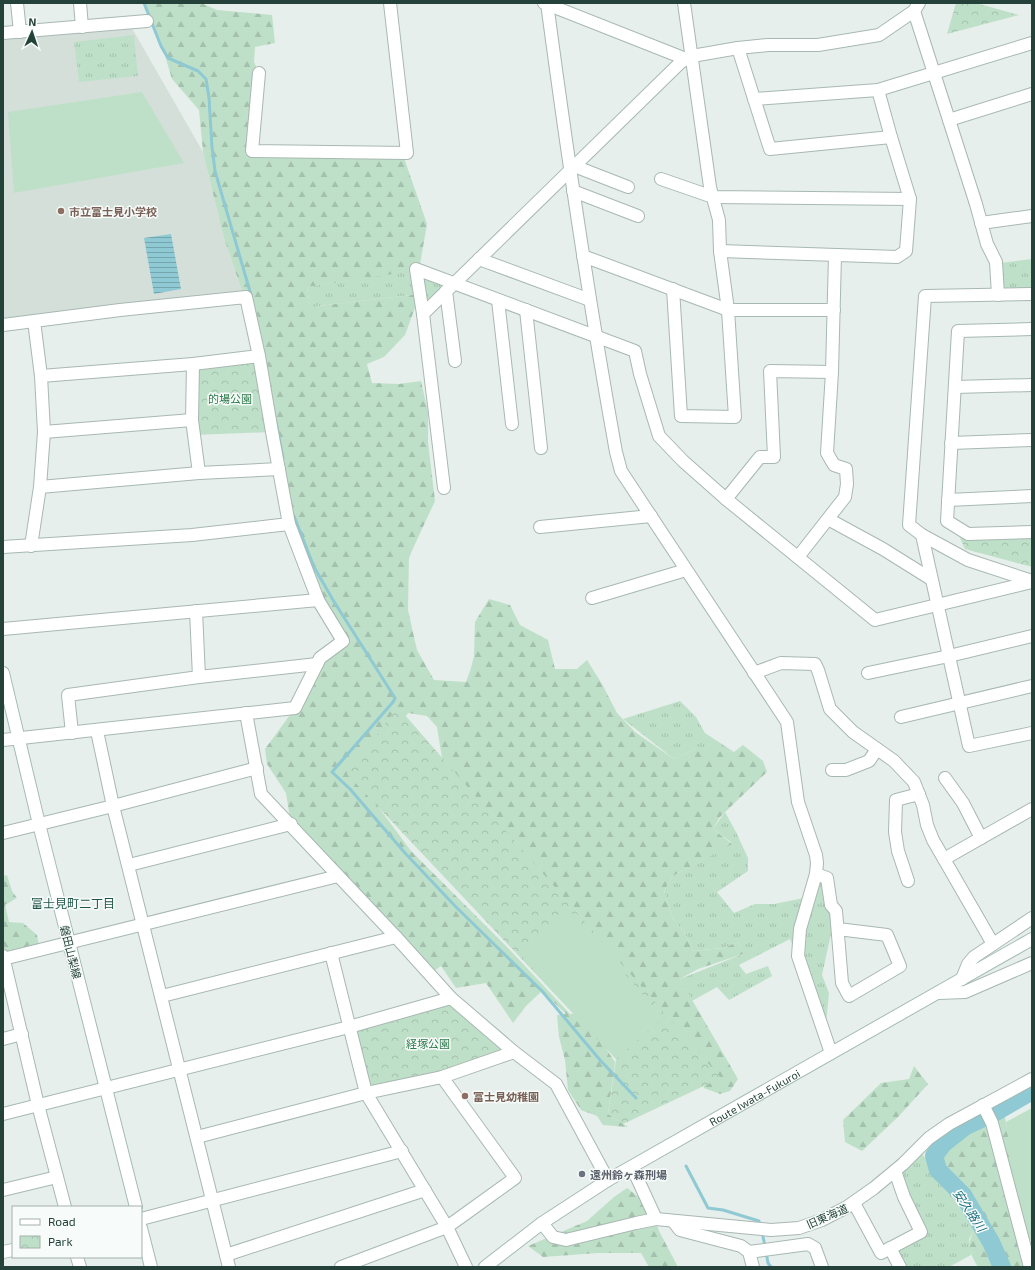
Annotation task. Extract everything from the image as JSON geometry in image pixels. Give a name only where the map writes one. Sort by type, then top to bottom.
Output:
[{"type":"street","points":[[17,3],[20,32]]},
{"type":"street","points":[[80,3],[82,27]]},
{"type":"street","points":[[259,73],[252,151],[407,153],[390,3]]},
{"type":"street","points":[[689,58],[546,3],[572,168],[573,191],[595,336],[620,471],[787,722],[798,802],[818,863],[800,929],[798,956],[831,1053]]},
{"type":"street","points":[[673,289],[681,416],[735,416],[728,310],[720,251],[719,220],[710,187],[689,58],[684,3]]},
{"type":"street","points":[[423,314],[681,62],[689,58],[738,48],[768,44],[818,45],[879,35],[917,7],[934,72],[987,244],[996,262],[998,295]]},
{"type":"street","points":[[3,33],[147,21]]},
{"type":"street","points":[[754,100],[878,90],[1032,43]]},
{"type":"street","points":[[738,48],[770,149],[891,137]]},
{"type":"street","points":[[720,251],[897,257],[906,251],[910,199],[878,90]]},
{"type":"street","points":[[949,120],[1032,94]]},
{"type":"street","points":[[572,168],[628,188]]},
{"type":"street","points":[[661,178],[713,197],[910,199]]},
{"type":"street","points":[[573,191],[638,216]]},
{"type":"street","points":[[981,223],[1032,216]]},
{"type":"street","points":[[798,557],[845,497],[846,469],[834,465],[827,453],[832,372],[835,255]]},
{"type":"street","points":[[583,256],[728,310],[834,310]]},
{"type":"street","points":[[479,259],[590,300]]},
{"type":"street","points":[[444,488],[423,314],[416,269],[450,287],[498,300],[635,351],[640,374],[659,436],[683,461],[726,499],[875,620],[1032,582]]},
{"type":"street","points":[[450,287],[455,361]]},
{"type":"street","points":[[1032,294],[925,296],[909,525],[922,535],[968,560],[1032,582]]},
{"type":"street","points":[[3,325],[120,310],[246,297],[259,356],[289,524],[318,600],[343,641],[320,658],[295,708],[3,740]]},
{"type":"street","points":[[498,300],[512,424]]},
{"type":"street","points":[[526,310],[541,448]]},
{"type":"street","points":[[31,546],[40,487],[44,432],[34,321]]},
{"type":"street","points":[[1032,328],[958,331],[947,521],[968,534],[1032,532]]},
{"type":"street","points":[[40,376],[192,364],[259,356]]},
{"type":"street","points":[[192,364],[192,420],[199,473]]},
{"type":"street","points":[[726,499],[760,457],[774,457],[770,371],[832,372]]},
{"type":"street","points":[[955,387],[1032,385]]},
{"type":"street","points":[[44,432],[192,420]]},
{"type":"street","points":[[952,443],[1032,440]]},
{"type":"street","points":[[40,487],[199,473],[279,469]]},
{"type":"street","points":[[948,500],[1032,496]]},
{"type":"street","points":[[540,527],[651,516]]},
{"type":"street","points":[[828,519],[932,579]]},
{"type":"street","points":[[3,547],[192,535],[289,524]]},
{"type":"street","points":[[922,535],[969,746],[1032,733]]},
{"type":"street","points":[[592,598],[686,570]]},
{"type":"street","points":[[3,629],[318,600]]},
{"type":"street","points":[[196,611],[199,677]]},
{"type":"street","points":[[868,672],[949,656],[1032,636]]},
{"type":"street","points":[[754,672],[781,663],[815,664],[830,709],[854,732],[894,760],[914,782],[923,805],[927,825],[933,840],[993,944]]},
{"type":"street","points":[[72,733],[68,695],[199,677],[317,664]]},
{"type":"street","name":"磐田山梨線","points":[[3,673],[39,824],[136,1206]]},
{"type":"street","points":[[901,718],[1032,686]]},
{"type":"street","points":[[246,713],[261,794],[291,824],[451,998],[514,1052],[556,1084],[608,1180]]},
{"type":"street","points":[[97,730],[113,806],[229,1267]]},
{"type":"street","points":[[832,770],[846,770],[870,761],[877,749]]},
{"type":"street","points":[[3,833],[257,768]]},
{"type":"street","points":[[945,778],[963,803],[981,838]]},
{"type":"street","points":[[908,881],[898,851],[895,832],[896,800],[919,794]]},
{"type":"street","points":[[944,859],[1032,809]]},
{"type":"street","points":[[129,865],[291,824]]},
{"type":"street","points":[[816,874],[827,878],[831,905],[836,911],[842,983],[849,996],[900,966],[887,935],[838,929]]},
{"type":"street","points":[[66,1206],[38,1105],[3,958],[69,944],[338,876]]},
{"type":"street","points":[[962,979],[968,964],[974,957],[1032,918]]},
{"type":"street","points":[[162,996],[396,937]]},
{"type":"street","name":"Route Iwata-Fukuroi","points":[[485,1267],[497,1263],[542,1223],[608,1180],[1032,939]]},
{"type":"street","points":[[330,953],[366,1093],[447,1227],[466,1267]]},
{"type":"street","points":[[938,993],[965,992],[1032,963]]},
{"type":"street","points":[[3,1114],[349,1027],[451,998]]},
{"type":"street","points":[[3,1038],[22,1034]]},
{"type":"street","points":[[197,1137],[366,1093],[442,1077],[514,1052]]},
{"type":"street","points":[[341,1267],[447,1227],[515,1178],[442,1077]]},
{"type":"street","name":"旧東海道","points":[[542,1223],[553,1237],[566,1240],[656,1219],[771,1230],[799,1228],[822,1220],[854,1203],[895,1171],[929,1138],[949,1124],[1032,1079]]},
{"type":"street","points":[[983,1105],[992,1123],[1030,1267]]},
{"type":"street","points":[[142,1219],[402,1151]]},
{"type":"street","points":[[632,1166],[656,1219]]},
{"type":"street","points":[[854,1203],[881,1253],[921,1232],[904,1197],[895,1171]]},
{"type":"street","points":[[3,1190],[57,1177]]},
{"type":"street","points":[[226,1255],[425,1190]]},
{"type":"street","points":[[673,1221],[680,1230],[741,1246],[750,1252],[808,1244],[815,1248],[822,1267]]},
{"type":"street","points":[[142,1232],[151,1267]]},
{"type":"street","points":[[890,1248],[900,1267]]},
{"type":"street","points":[[750,1252],[753,1267]]},
{"type":"shaded area","points":[[129,23],[203,152],[223,235],[242,291],[120,310],[3,325],[3,33]]},
{"type":"green space","points":[[143,3],[201,3],[217,10],[272,15],[275,43],[255,47],[254,62],[259,73],[252,151],[404,158],[427,224],[419,270],[307,287],[310,307],[420,294],[405,335],[384,357],[367,364],[372,383],[399,384],[421,381],[428,412],[428,442],[435,501],[409,557],[408,610],[417,650],[434,680],[466,682],[474,656],[475,622],[489,599],[510,605],[520,625],[548,640],[555,669],[577,669],[587,660],[602,684],[617,713],[635,732],[674,759],[696,749],[717,749],[734,752],[743,745],[763,761],[767,772],[720,817],[713,829],[732,844],[673,876],[664,891],[673,919],[685,933],[693,951],[723,948],[738,942],[743,954],[698,969],[680,979],[738,1079],[730,1091],[720,1094],[704,1088],[701,1067],[616,964],[576,911],[570,911],[442,758],[437,727],[427,716],[408,713],[398,728],[377,805],[411,851],[510,950],[570,1014],[577,1013],[599,1038],[615,1062],[608,1114],[628,1127],[603,1125],[597,1116],[581,1110],[568,1090],[565,1060],[559,1037],[557,1015],[566,1014],[542,991],[526,1006],[513,1023],[486,983],[456,988],[441,966],[430,974],[291,824],[286,793],[267,764],[265,749],[295,708],[321,659],[343,641],[289,524],[263,353],[223,235],[203,152],[199,110],[172,79],[161,42]]},
{"type":"green space","points":[[956,3],[976,3],[1019,15],[947,34]]},
{"type":"green space","points":[[134,35],[138,76],[79,82],[74,42]]},
{"type":"green space","points":[[142,92],[184,163],[14,193],[8,112]]},
{"type":"green space","points":[[1032,259],[1032,290],[998,291],[1000,263]]},
{"type":"green space","points":[[416,269],[453,284],[423,310],[420,294],[310,307],[307,287]]},
{"type":"green space","name":"的場公園","points":[[259,356],[272,432],[194,435],[193,364]]},
{"type":"green space","points":[[1032,533],[1032,567],[965,549],[960,538]]},
{"type":"green space","points":[[680,701],[696,717],[705,733],[734,752],[696,749],[674,759],[623,719]]},
{"type":"green space","points":[[398,707],[721,1078],[623,1124],[608,1114],[616,1059],[347,774]]},
{"type":"green space","points":[[725,812],[748,858],[748,871],[717,892],[734,913],[755,904],[774,904],[809,897],[816,874],[836,911],[822,975],[829,993],[824,1032],[790,939],[739,965],[746,974],[768,966],[772,976],[729,1000],[717,987],[692,1001],[680,979],[743,954],[738,942],[723,948],[693,951],[685,933],[673,919],[664,891],[673,876],[732,843],[713,829]]},
{"type":"green space","points":[[7,875],[12,891],[17,898],[5,905],[9,922],[23,923],[37,935],[39,946],[3,956],[3,876]]},
{"type":"green space","points":[[570,911],[663,1018],[616,1059],[521,955]]},
{"type":"green space","name":"経塚公園","points":[[451,1004],[504,1051],[459,1071],[365,1089],[349,1027]]},
{"type":"green space","points":[[914,1066],[928,1084],[899,1116],[862,1151],[845,1142],[843,1120],[881,1083],[909,1079]]},
{"type":"green space","points":[[1032,1108],[1032,1239],[1024,1242],[1019,1226],[1006,1122]]},
{"type":"green space","points":[[1005,1117],[1030,1267],[978,1267],[972,1257],[970,1248],[970,1239],[975,1229],[938,1170],[940,1149],[973,1123]]},
{"type":"green space","points":[[918,1148],[975,1229],[969,1239],[971,1255],[949,1267],[900,1267],[892,1251],[924,1233],[896,1170]]},
{"type":"green space","points":[[627,1188],[650,1206],[659,1231],[678,1267],[649,1267],[641,1253],[598,1253],[543,1257],[528,1246],[587,1221],[614,1197]]},
{"type":"water","points":[[171,234],[181,289],[154,294],[144,238]]},
{"type":"waterway","points":[[144,3],[161,46],[168,58],[198,71],[206,79],[215,171],[251,295]]},
{"type":"waterway","points":[[276,422],[283,458]]},
{"type":"waterway","points":[[294,516],[314,567],[395,698],[332,772],[350,789],[405,853],[456,907],[542,991],[600,1060],[636,1098]]},
{"type":"waterway","name":"安久路川","points":[[1002,1267],[991,1242],[963,1195],[938,1170],[934,1156],[943,1144],[966,1126],[996,1112],[1032,1091]]},
{"type":"waterway","points":[[686,1166],[708,1208],[723,1210],[759,1221],[760,1227]]},
{"type":"waterway","points":[[762,1232],[765,1246]]},
{"type":"waterway","points":[[766,1252],[768,1263],[771,1267]]},
{"type":"place","name":"市立富士見小学校","points":[[61,211]]},
{"type":"place","name":"富士見幼稚園","points":[[465,1096]]},
{"type":"place","name":"遠州鈴ヶ森刑場","points":[[582,1174]]},
{"type":"district","name":"富士見町二丁目","points":[[73,903]]}]
